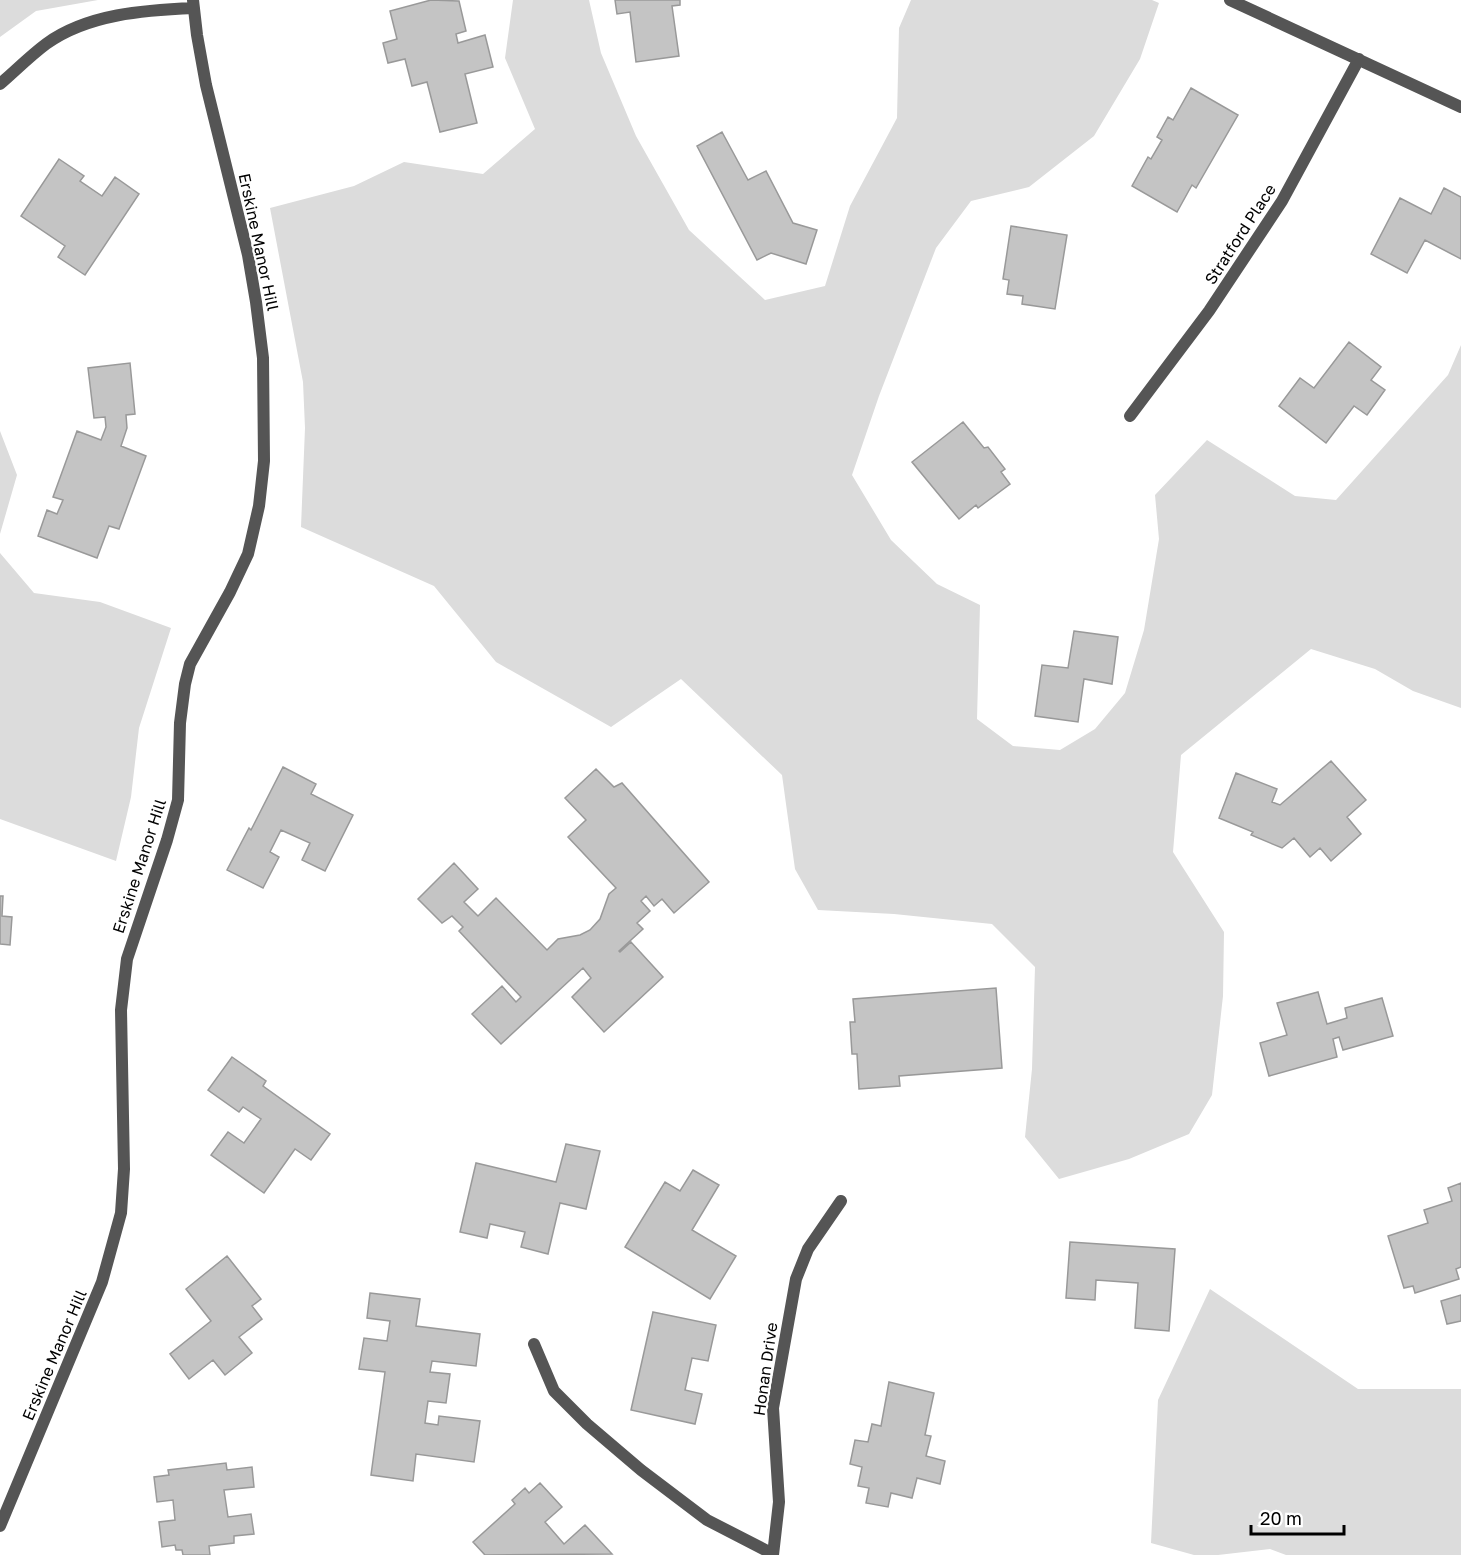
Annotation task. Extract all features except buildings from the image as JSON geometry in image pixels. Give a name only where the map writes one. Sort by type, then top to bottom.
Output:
[{"type":"street","points":[[1230,0],[1461,107]]},
{"type":"street","points":[[0,84],[48,43],[79,27],[110,17],[194,4]]},
{"type":"street","name":"Erskine Manor Hill","points":[[0,1526],[102,1282],[121,1213],[124,1169],[121,1010],[127,958],[167,840],[178,800],[180,723],[190,664],[230,592],[248,554],[259,506],[264,461],[263,358],[256,302],[248,255],[206,85],[194,4]]},
{"type":"street","name":"Stratford Place","points":[[1130,416],[1209,311],[1282,201],[1359,59]]},
{"type":"street","name":"Honan Drive","points":[[773,1554],[779,1502],[773,1408],[796,1279],[808,1249],[841,1201]]},
{"type":"street","points":[[534,1344],[554,1391],[587,1424],[641,1470],[707,1520],[773,1554]]},
{"type":"shaded area","points":[[0,0],[98,0],[36,11],[0,37]]},
{"type":"shaded area","points":[[513,0],[589,0],[601,53],[636,136],[689,230],[765,300],[825,286],[850,206],[897,118],[899,28],[911,0],[1152,0],[1159,3],[1140,59],[1094,136],[1029,187],[971,201],[936,248],[879,396],[852,475],[891,540],[937,584],[980,605],[977,719],[1013,746],[1060,750],[1095,729],[1125,693],[1144,630],[1159,539],[1155,495],[1207,440],[1295,496],[1336,500],[1448,375],[1461,345],[1461,708],[1413,691],[1375,669],[1311,649],[1181,755],[1173,852],[1224,932],[1223,996],[1212,1095],[1189,1134],[1129,1159],[1059,1179],[1025,1137],[1032,1069],[1035,967],[992,924],[894,914],[818,910],[795,869],[782,775],[681,679],[611,727],[496,662],[434,586],[301,527],[305,428],[303,382],[270,208],[354,186],[404,162],[483,174],[535,129],[505,58]]},
{"type":"shaded area","points":[[0,431],[17,475],[0,534]]},
{"type":"shaded area","points":[[0,553],[34,593],[100,602],[171,628],[139,728],[131,797],[116,861],[0,819]]},
{"type":"shaded area","points":[[1210,1289],[1358,1389],[1461,1389],[1461,1555],[1286,1555],[1270,1549],[1218,1555],[1194,1555],[1151,1543],[1158,1400]]}]
